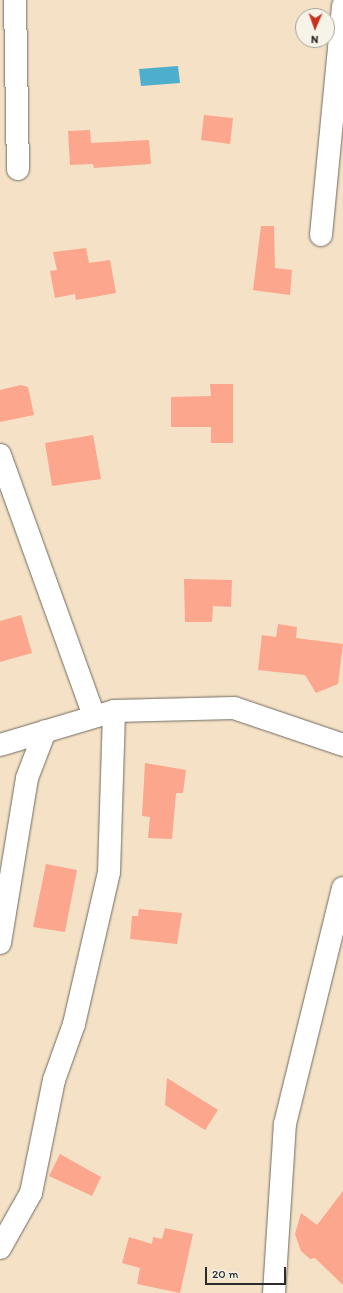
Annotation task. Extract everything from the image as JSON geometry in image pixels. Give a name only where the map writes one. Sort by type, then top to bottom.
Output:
[{"type":"street","points":[[15,0],[18,169]]},
{"type":"street","points":[[321,235],[343,6]]},
{"type":"street","points":[[0,455],[104,714],[110,872],[74,1024],[54,1080],[31,1193],[0,1248]]},
{"type":"street","points":[[0,745],[104,714],[234,708],[343,745]]},
{"type":"street","points":[[0,943],[28,778],[45,731]]},
{"type":"street","points":[[274,1293],[285,1124],[343,888]]},
{"type":"water","points":[[178,66],[180,83],[141,86],[139,69]]},
{"type":"building","points":[[204,115],[233,118],[230,144],[201,140]]},
{"type":"building","points":[[90,130],[91,143],[149,140],[151,164],[94,168],[93,164],[70,165],[68,131]]},
{"type":"building","points":[[261,226],[274,226],[275,268],[292,270],[290,295],[253,290]]},
{"type":"building","points":[[86,248],[89,263],[110,260],[116,293],[76,300],[75,294],[55,298],[50,271],[57,270],[53,252]]},
{"type":"building","points":[[210,384],[233,384],[233,443],[211,443],[211,427],[171,427],[171,397],[211,396]]},
{"type":"building","points":[[21,385],[28,387],[34,415],[0,422],[0,390]]},
{"type":"building","points":[[93,435],[101,479],[52,486],[45,443]]},
{"type":"building","points":[[184,579],[232,580],[231,607],[213,606],[212,622],[185,622]]},
{"type":"building","points":[[21,615],[32,653],[0,662],[0,621]]},
{"type":"building","points":[[278,624],[297,627],[296,638],[343,644],[338,684],[316,693],[305,675],[258,670],[262,635],[276,637]]},
{"type":"building","points":[[145,763],[186,770],[183,793],[176,793],[172,839],[148,838],[150,817],[142,816]]},
{"type":"building","points":[[46,864],[77,870],[65,932],[33,927]]},
{"type":"building","points":[[139,909],[182,913],[177,944],[130,939],[132,916],[138,916]]},
{"type":"building","points":[[167,1078],[218,1110],[205,1130],[165,1105]]},
{"type":"building","points":[[60,1154],[101,1177],[92,1196],[49,1176]]},
{"type":"building","points":[[343,1191],[343,1285],[315,1258],[310,1259],[301,1251],[295,1234],[301,1213],[317,1225]]},
{"type":"building","points":[[165,1228],[193,1234],[180,1293],[137,1284],[140,1268],[122,1263],[129,1237],[152,1244],[153,1237],[162,1239]]}]
